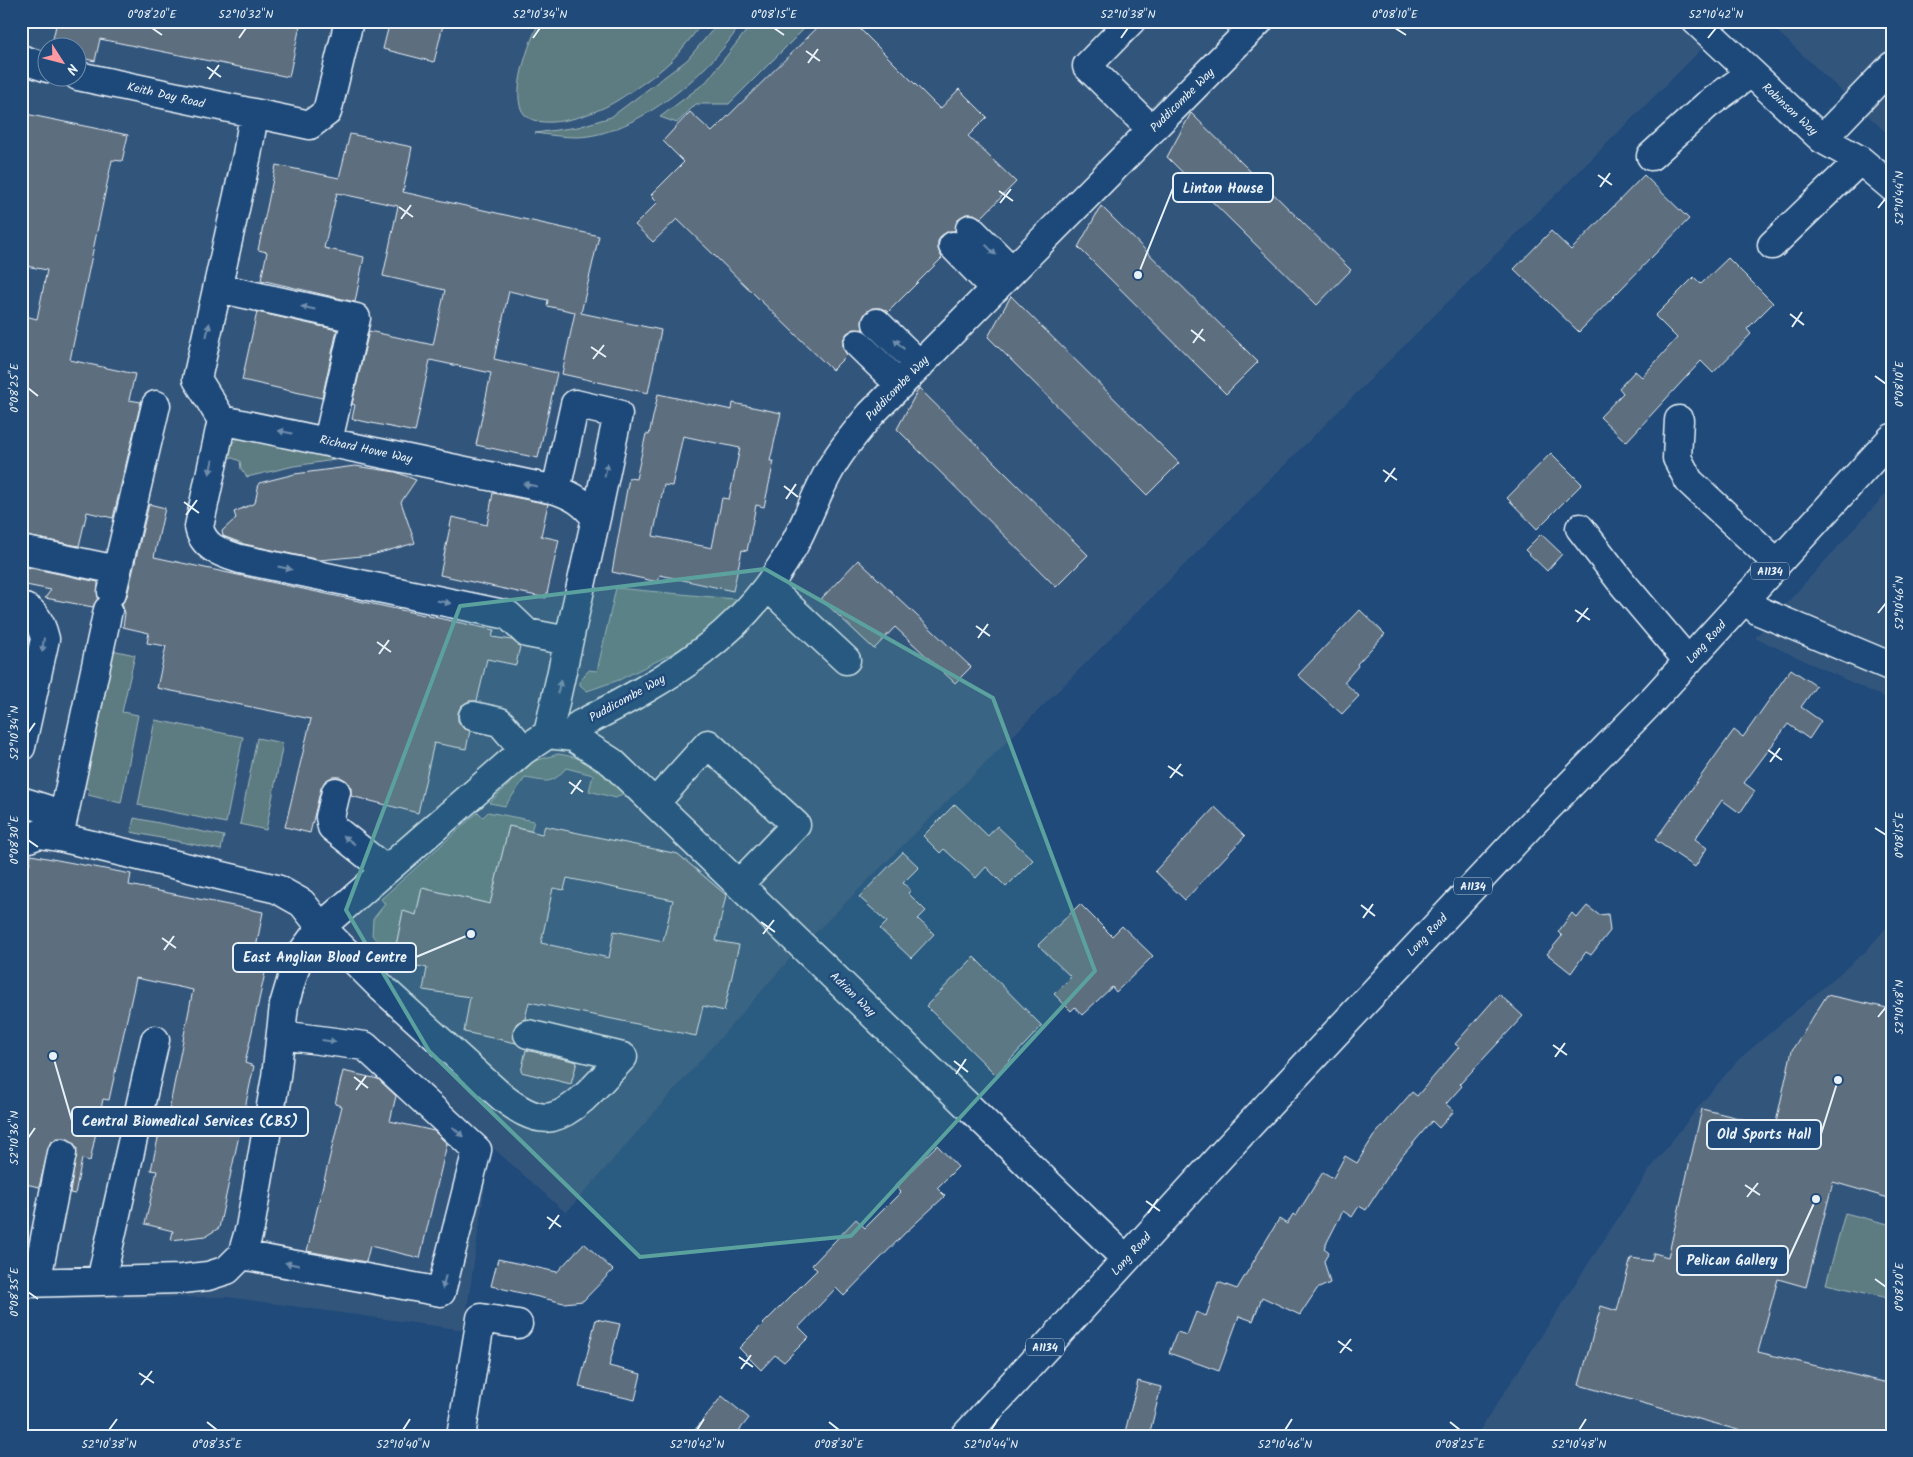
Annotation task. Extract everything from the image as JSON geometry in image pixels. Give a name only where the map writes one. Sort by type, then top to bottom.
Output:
[{"type":"main road","name":"Keith Day Road","points":[[88,78],[254,115],[310,125],[326,112],[349,21]]},
{"type":"main road","points":[[1131,21],[1087,66],[1152,130]]},
{"type":"main road","name":"Puddicombe Way","points":[[242,1254],[250,1228],[276,1077],[284,1005],[298,958],[321,927],[524,750],[560,736],[687,664],[733,628],[768,587],[794,546],[832,466],[853,436],[900,385],[1259,21]]},
{"type":"main road","name":"Robinson Way","points":[[1696,21],[1822,139],[1860,160],[1892,187]]},
{"type":"main road","points":[[21,59],[38,65]]},
{"type":"main road","points":[[1822,139],[1892,66]]},
{"type":"main road","points":[[1651,156],[1707,105],[1751,73]]},
{"type":"main road","points":[[254,115],[197,379],[222,420],[199,527],[201,536],[215,550],[240,559],[508,615],[527,633],[568,641]]},
{"type":"main road","points":[[1772,245],[1860,160]]},
{"type":"main road","points":[[962,238],[1004,280]]},
{"type":"main road","points":[[218,288],[356,318],[328,441]]},
{"type":"main road","points":[[878,323],[920,365]]},
{"type":"main road","points":[[858,344],[900,385]]},
{"type":"main road","points":[[556,490],[575,404],[618,414],[568,641],[560,736]]},
{"type":"main road","points":[[59,836],[112,591],[156,405]]},
{"type":"main road","name":"Richard Howe Way","points":[[222,420],[556,490],[582,502],[596,518]]},
{"type":"main road","points":[[1679,420],[1677,458],[1689,481],[1777,563]]},
{"type":"main road","name":"Long Road","points":[[965,1436],[1126,1259],[1528,828],[1688,661],[1892,438]]},
{"type":"main road","points":[[1580,528],[1623,584],[1688,661]]},
{"type":"main road","points":[[21,550],[112,591]]},
{"type":"main road","points":[[768,587],[846,660]]},
{"type":"main road","points":[[1745,599],[1759,611],[1892,668]]},
{"type":"main road","points":[[21,607],[26,608],[40,621],[45,639],[21,747]]},
{"type":"main road","points":[[473,716],[500,722],[524,750]]},
{"type":"main road","name":"Adrian Way","points":[[560,736],[612,762],[740,883],[1126,1259]]},
{"type":"main road","points":[[655,802],[708,744],[796,825],[740,883]]},
{"type":"main road","points":[[336,792],[330,816],[332,827],[386,870]]},
{"type":"main road","points":[[21,801],[46,809],[59,836]]},
{"type":"main road","points":[[21,841],[39,834],[59,836],[277,889],[302,903],[321,927],[383,989],[518,1109],[536,1116],[551,1117],[567,1110],[594,1088],[623,1056],[528,1034]]},
{"type":"main road","points":[[62,1154],[29,1283],[208,1276],[227,1270],[242,1254],[441,1292],[477,1150],[364,1046],[281,1035]]},
{"type":"main road","points":[[101,1281],[155,1040]]},
{"type":"main road","points":[[461,1436],[481,1318],[518,1324]]},
{"type":"highlighted area","points":[[765,569],[993,698],[1095,971],[851,1236],[640,1257],[429,1051],[346,910],[460,606]]},
{"type":"shaded area","points":[[21,21],[1730,21],[795,953],[566,1213],[491,1146],[464,1330],[227,1297],[21,1299]]},
{"type":"shaded area","points":[[1766,21],[1892,21],[1892,138],[1837,87]]},
{"type":"shaded area","points":[[1892,487],[1892,701],[1755,638]]},
{"type":"shaded area","points":[[1892,921],[1892,1436],[1476,1436],[1650,1169],[1699,1106],[1738,1060],[1866,951]]},
{"type":"green space","points":[[540,21],[704,21],[670,62],[618,100],[585,115],[558,122],[545,122],[534,120],[525,115],[520,107],[519,96],[522,68]]},
{"type":"green space","points":[[720,21],[742,21],[730,40],[713,60],[671,97],[648,113],[600,134],[577,137],[535,133],[578,127],[611,117],[687,60]]},
{"type":"green space","points":[[754,21],[812,21],[729,104],[696,104],[677,123],[660,117],[706,82]]},
{"type":"green space","points":[[244,435],[341,459],[294,466],[247,477],[241,469],[240,461],[225,455],[227,446]]},
{"type":"green space","points":[[616,588],[745,600],[707,636],[619,680],[587,691],[580,685],[580,681],[589,670],[597,671]]},
{"type":"green space","points":[[112,650],[135,655],[122,712],[138,715],[121,803],[88,795],[89,789],[82,787]]},
{"type":"green space","points":[[155,720],[243,737],[226,823],[138,805]]},
{"type":"green space","points":[[257,738],[283,743],[266,830],[240,824]]},
{"type":"green space","points":[[558,754],[587,762],[624,793],[616,798],[589,791],[593,775],[566,768],[556,778],[548,781],[525,778],[505,806],[489,803],[534,761]]},
{"type":"green space","points":[[478,812],[483,817],[488,812],[534,821],[531,831],[509,826],[490,904],[422,888],[416,915],[403,912],[393,961],[372,935],[373,919],[385,904],[381,899]]},
{"type":"green space","points":[[134,818],[224,836],[221,850],[131,832]]},
{"type":"green space","points":[[1845,1213],[1892,1225],[1892,1299],[1826,1284]]},
{"type":"building","points":[[57,21],[301,21],[289,77],[100,39],[95,61],[88,59],[88,38],[53,38]]},
{"type":"building","points":[[390,21],[444,21],[434,62],[383,49]]},
{"type":"building","points":[[824,21],[852,21],[940,109],[959,89],[987,117],[968,136],[1016,182],[981,218],[974,214],[966,214],[959,218],[955,231],[949,231],[942,235],[938,241],[938,249],[942,258],[888,312],[880,308],[872,308],[866,312],[862,320],[863,330],[854,329],[847,333],[843,340],[843,348],[847,355],[832,370],[677,219],[653,242],[635,225],[658,202],[651,195],[684,162],[663,141],[673,130],[690,112],[712,132]]},
{"type":"building","points":[[21,113],[128,135],[122,161],[112,160],[70,360],[135,374],[129,400],[141,402],[113,518],[87,512],[79,546],[21,535],[21,315],[37,319],[47,270],[21,265]]},
{"type":"building","points":[[1191,113],[1351,270],[1317,305],[1167,157]]},
{"type":"building","points":[[350,134],[412,147],[403,192],[599,236],[581,313],[661,330],[648,393],[562,374],[575,312],[547,306],[548,300],[509,291],[494,359],[557,373],[538,458],[476,445],[491,373],[430,360],[415,432],[352,419],[355,405],[352,404],[369,331],[433,345],[445,290],[383,276],[398,206],[337,193],[324,248],[364,257],[355,302],[261,280],[267,252],[258,250],[276,165],[339,178]]},
{"type":"building","points":[[1644,175],[1689,219],[1579,332],[1514,269],[1551,231],[1571,250]]},
{"type":"building","points":[[1101,206],[1258,362],[1226,394],[1078,247]]},
{"type":"building","points":[[1728,258],[1773,303],[1747,329],[1751,334],[1713,373],[1701,361],[1626,442],[1600,417],[1623,393],[1619,388],[1635,371],[1642,377],[1677,338],[1655,316],[1694,277],[1701,284]]},
{"type":"building","points":[[1011,296],[1179,463],[1147,495],[988,337]]},
{"type":"building","points":[[257,312],[337,330],[322,398],[242,380]]},
{"type":"building","points":[[919,388],[1088,555],[1056,587],[897,429]]},
{"type":"building","points":[[658,394],[732,410],[733,403],[781,413],[770,461],[774,461],[764,507],[756,505],[747,551],[742,550],[733,591],[660,575],[658,582],[612,572],[629,478],[636,479],[646,434],[649,435]],"holes":[[[683,436],[740,448],[729,499],[722,498],[712,548],[653,536],[664,485],[672,486]]]},
{"type":"building","points":[[1551,453],[1582,484],[1537,529],[1507,498]]},
{"type":"building","points":[[355,466],[396,472],[416,480],[401,502],[415,543],[372,555],[320,560],[244,544],[223,536],[222,531],[236,518],[234,512],[255,503],[259,483],[295,474]]},
{"type":"building","points":[[493,493],[548,504],[541,536],[559,540],[546,598],[440,575],[452,517],[487,525]]},
{"type":"building","points":[[149,504],[165,508],[154,557],[494,630],[492,637],[512,640],[520,646],[516,665],[487,659],[477,701],[469,701],[461,706],[458,713],[458,721],[463,728],[470,731],[466,749],[434,743],[418,813],[351,796],[351,788],[347,781],[340,777],[332,777],[325,781],[321,788],[310,833],[285,827],[311,719],[157,688],[166,646],[147,643],[149,633],[123,627],[125,613],[122,604],[127,596]]},
{"type":"building","points":[[1541,534],[1562,554],[1547,571],[1525,550]]},
{"type":"building","points":[[858,560],[971,667],[955,683],[895,627],[874,649],[821,599]]},
{"type":"building","points":[[21,566],[98,582],[98,598],[93,607],[45,598],[51,590],[21,584]]},
{"type":"building","points":[[1360,610],[1385,634],[1357,664],[1358,666],[1344,682],[1359,696],[1342,714],[1298,675]]},
{"type":"building","points":[[1791,669],[1816,686],[1801,707],[1821,721],[1809,739],[1788,724],[1744,783],[1755,791],[1740,813],[1722,800],[1695,839],[1707,848],[1695,867],[1655,840],[1734,730],[1743,737]]},
{"type":"building","points":[[955,804],[988,836],[997,826],[1033,860],[1006,887],[986,867],[976,878],[944,849],[940,853],[923,836]]},
{"type":"building","points":[[1215,807],[1245,836],[1185,900],[1155,871]]},
{"type":"building","points":[[509,826],[542,834],[545,826],[678,854],[726,895],[716,941],[739,945],[724,1011],[703,1006],[696,1036],[529,1002],[525,1019],[517,1023],[513,1030],[516,1043],[464,1032],[470,997],[423,990],[427,968],[393,961],[403,911],[416,915],[422,888],[490,904]],"holes":[[[567,878],[673,900],[663,941],[614,931],[609,958],[541,943],[553,888],[564,890]]]},
{"type":"building","points":[[903,852],[919,867],[903,883],[911,890],[908,893],[926,911],[918,919],[934,934],[911,958],[880,929],[887,922],[859,897]]},
{"type":"building","points":[[31,855],[131,874],[129,885],[263,912],[255,953],[269,955],[245,1063],[254,1066],[219,1228],[206,1236],[171,1240],[173,1231],[145,1224],[157,1171],[151,1170],[159,1134],[164,1135],[193,990],[136,978],[109,1100],[103,1099],[90,1161],[82,1159],[75,1194],[70,1193],[77,1148],[73,1142],[66,1138],[57,1138],[50,1143],[39,1187],[21,1183],[21,866],[29,866]]},
{"type":"building","points":[[1080,904],[1112,936],[1122,926],[1153,956],[1116,992],[1112,987],[1082,1015],[1075,1007],[1071,1011],[1054,994],[1071,977],[1038,945]]},
{"type":"building","points":[[1587,906],[1599,915],[1608,914],[1610,931],[1591,955],[1586,952],[1571,973],[1547,954],[1562,936],[1558,932],[1572,913],[1577,918]]},
{"type":"building","points":[[974,957],[1042,1026],[996,1075],[926,1006]]},
{"type":"building","points":[[1499,994],[1523,1016],[1460,1084],[1462,1086],[1446,1104],[1454,1111],[1439,1128],[1432,1121],[1398,1161],[1366,1210],[1359,1206],[1352,1217],[1343,1211],[1324,1248],[1329,1252],[1324,1261],[1330,1283],[1317,1289],[1300,1315],[1262,1297],[1253,1321],[1239,1316],[1219,1371],[1169,1353],[1177,1332],[1187,1335],[1196,1312],[1206,1316],[1218,1282],[1237,1289],[1279,1219],[1287,1224],[1293,1214],[1296,1216],[1323,1172],[1333,1178],[1345,1156],[1357,1163],[1373,1137],[1412,1092],[1417,1096],[1459,1047],[1455,1044]]},
{"type":"building","points":[[1827,995],[1892,1009],[1892,1199],[1833,1182],[1806,1287],[1778,1279],[1758,1352],[1892,1384],[1892,1436],[1759,1436],[1579,1385],[1601,1306],[1617,1311],[1631,1258],[1651,1261],[1654,1253],[1668,1257],[1702,1109],[1775,1127],[1792,1050]]},
{"type":"building","points":[[526,1050],[577,1062],[571,1084],[521,1072]]},
{"type":"building","points":[[343,1071],[378,1079],[396,1096],[390,1121],[434,1131],[447,1144],[420,1258],[370,1246],[366,1262],[307,1251],[342,1106],[335,1104]]},
{"type":"building","points":[[937,1145],[958,1167],[937,1188],[945,1196],[904,1234],[844,1296],[836,1288],[799,1327],[809,1337],[784,1362],[775,1355],[761,1370],[739,1348],[817,1270],[812,1265],[856,1219],[865,1228],[901,1192],[895,1186]]},
{"type":"building","points":[[584,1243],[613,1270],[583,1301],[564,1303],[491,1286],[498,1259],[557,1272]]},
{"type":"building","points":[[596,1319],[620,1324],[609,1366],[641,1374],[635,1400],[579,1387]]},
{"type":"building","points":[[1138,1381],[1161,1387],[1149,1436],[1124,1436]]},
{"type":"building","points":[[722,1396],[749,1418],[735,1436],[690,1436]]},
{"type":"place","name":"Linton House","points":[[1138,275]]},
{"type":"place","name":"East Anglian Blood Centre","points":[[471,934]]},
{"type":"place","name":"Central Biomedical Services (CBS)","points":[[53,1056]]},
{"type":"place","name":"Old Sports Hall","points":[[1838,1080]]},
{"type":"place","name":"Pelican Gallery","points":[[1816,1199]]}]
